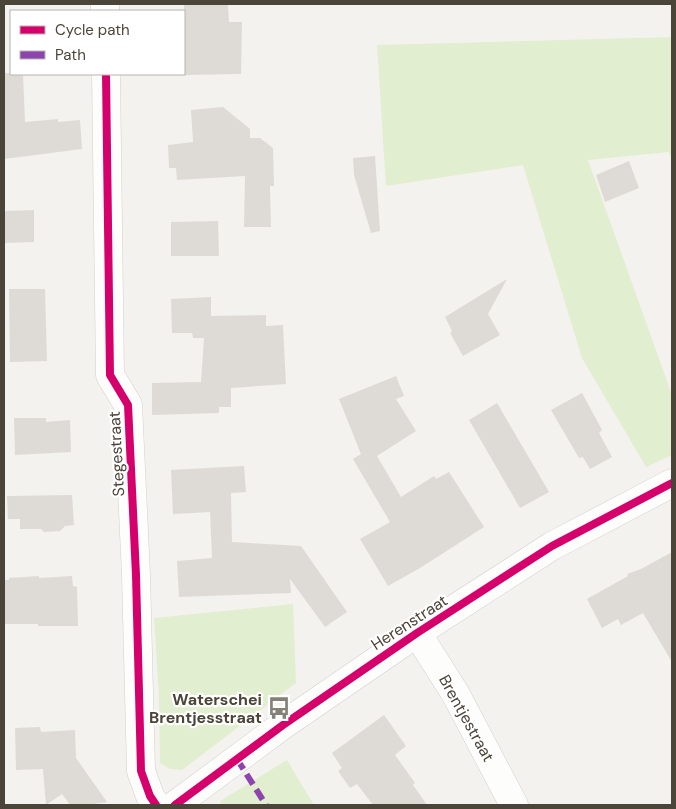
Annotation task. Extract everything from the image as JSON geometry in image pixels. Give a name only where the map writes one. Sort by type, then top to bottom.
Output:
[{"type":"street","name":"Stegestraat","points":[[106,75],[110,375],[128,405],[136,574],[141,771],[150,796],[156,805]]},
{"type":"street","name":"Herenstraat","points":[[175,805],[291,720],[417,633],[552,546],[672,483]]},
{"type":"street","name":"Brentjestraat","points":[[417,633],[455,694],[514,805]]},
{"type":"green space","points":[[672,37],[672,161],[669,152],[588,160],[672,395],[672,455],[646,467],[582,358],[523,165],[386,186],[377,45]]},
{"type":"green space","points":[[293,604],[296,683],[182,770],[170,769],[160,763],[159,696],[154,618]]},
{"type":"green space","points":[[287,760],[314,805],[222,805],[220,801]]},
{"type":"building","points":[[184,4],[228,4],[229,22],[242,22],[241,74],[185,75]]},
{"type":"building","points":[[4,73],[23,75],[25,122],[58,119],[58,122],[80,120],[82,149],[4,159]]},
{"type":"building","points":[[223,107],[250,129],[250,138],[260,138],[273,148],[274,186],[270,186],[271,227],[244,227],[245,176],[177,180],[176,168],[169,168],[168,145],[193,142],[191,110]]},
{"type":"building","points":[[375,156],[380,231],[371,233],[354,175],[353,158]]},
{"type":"building","points":[[629,161],[639,188],[605,202],[596,175]]},
{"type":"building","points":[[34,210],[34,242],[4,243],[4,211]]},
{"type":"building","points":[[218,221],[219,256],[171,256],[171,222]]},
{"type":"building","points":[[507,279],[488,314],[500,335],[463,356],[450,333],[452,331],[445,317]]},
{"type":"building","points":[[9,289],[45,289],[47,361],[10,362]]},
{"type":"building","points":[[211,297],[211,316],[266,315],[266,326],[283,325],[286,384],[231,388],[231,407],[219,407],[219,413],[152,415],[152,383],[201,382],[204,338],[193,338],[192,333],[172,333],[171,299]]},
{"type":"building","points":[[396,376],[404,396],[396,399],[416,431],[377,456],[401,497],[434,476],[436,479],[449,472],[484,527],[388,586],[360,539],[390,522],[353,459],[361,454],[339,399]]},
{"type":"building","points":[[582,393],[602,430],[599,433],[612,457],[590,469],[583,457],[579,458],[551,410]]},
{"type":"building","points":[[497,403],[549,492],[520,508],[469,420]]},
{"type":"building","points":[[14,418],[46,418],[46,422],[70,420],[71,452],[15,455]]},
{"type":"building","points":[[244,466],[246,492],[231,493],[232,542],[301,546],[347,612],[325,627],[290,579],[291,593],[179,597],[177,561],[212,558],[210,512],[173,514],[171,470]]},
{"type":"building","points":[[72,495],[74,525],[65,526],[60,531],[44,532],[41,529],[20,529],[20,519],[8,519],[7,496]]},
{"type":"building","points":[[672,552],[672,662],[643,613],[621,625],[618,619],[602,628],[587,599],[628,576],[627,574],[641,569]]},
{"type":"building","points":[[39,576],[39,578],[72,576],[73,586],[77,587],[78,626],[4,624],[4,580]]},
{"type":"building","points":[[384,715],[406,746],[395,755],[415,783],[413,785],[427,805],[373,805],[357,784],[350,788],[338,771],[342,768],[332,753]]},
{"type":"building","points":[[40,727],[41,732],[75,730],[76,758],[107,802],[70,805],[62,794],[46,805],[43,769],[16,770],[15,728]]},
{"type":"marked path","points":[[237,759],[266,805]]},
{"type":"cycle path","points":[[106,75],[110,375],[128,405],[136,575],[141,771],[150,796],[156,805]]},
{"type":"cycle path","points":[[175,805],[283,725],[417,633],[552,546],[672,483]]},
{"type":"place","name":"Waterschei Brentjesstraat","points":[[279,708]]}]
